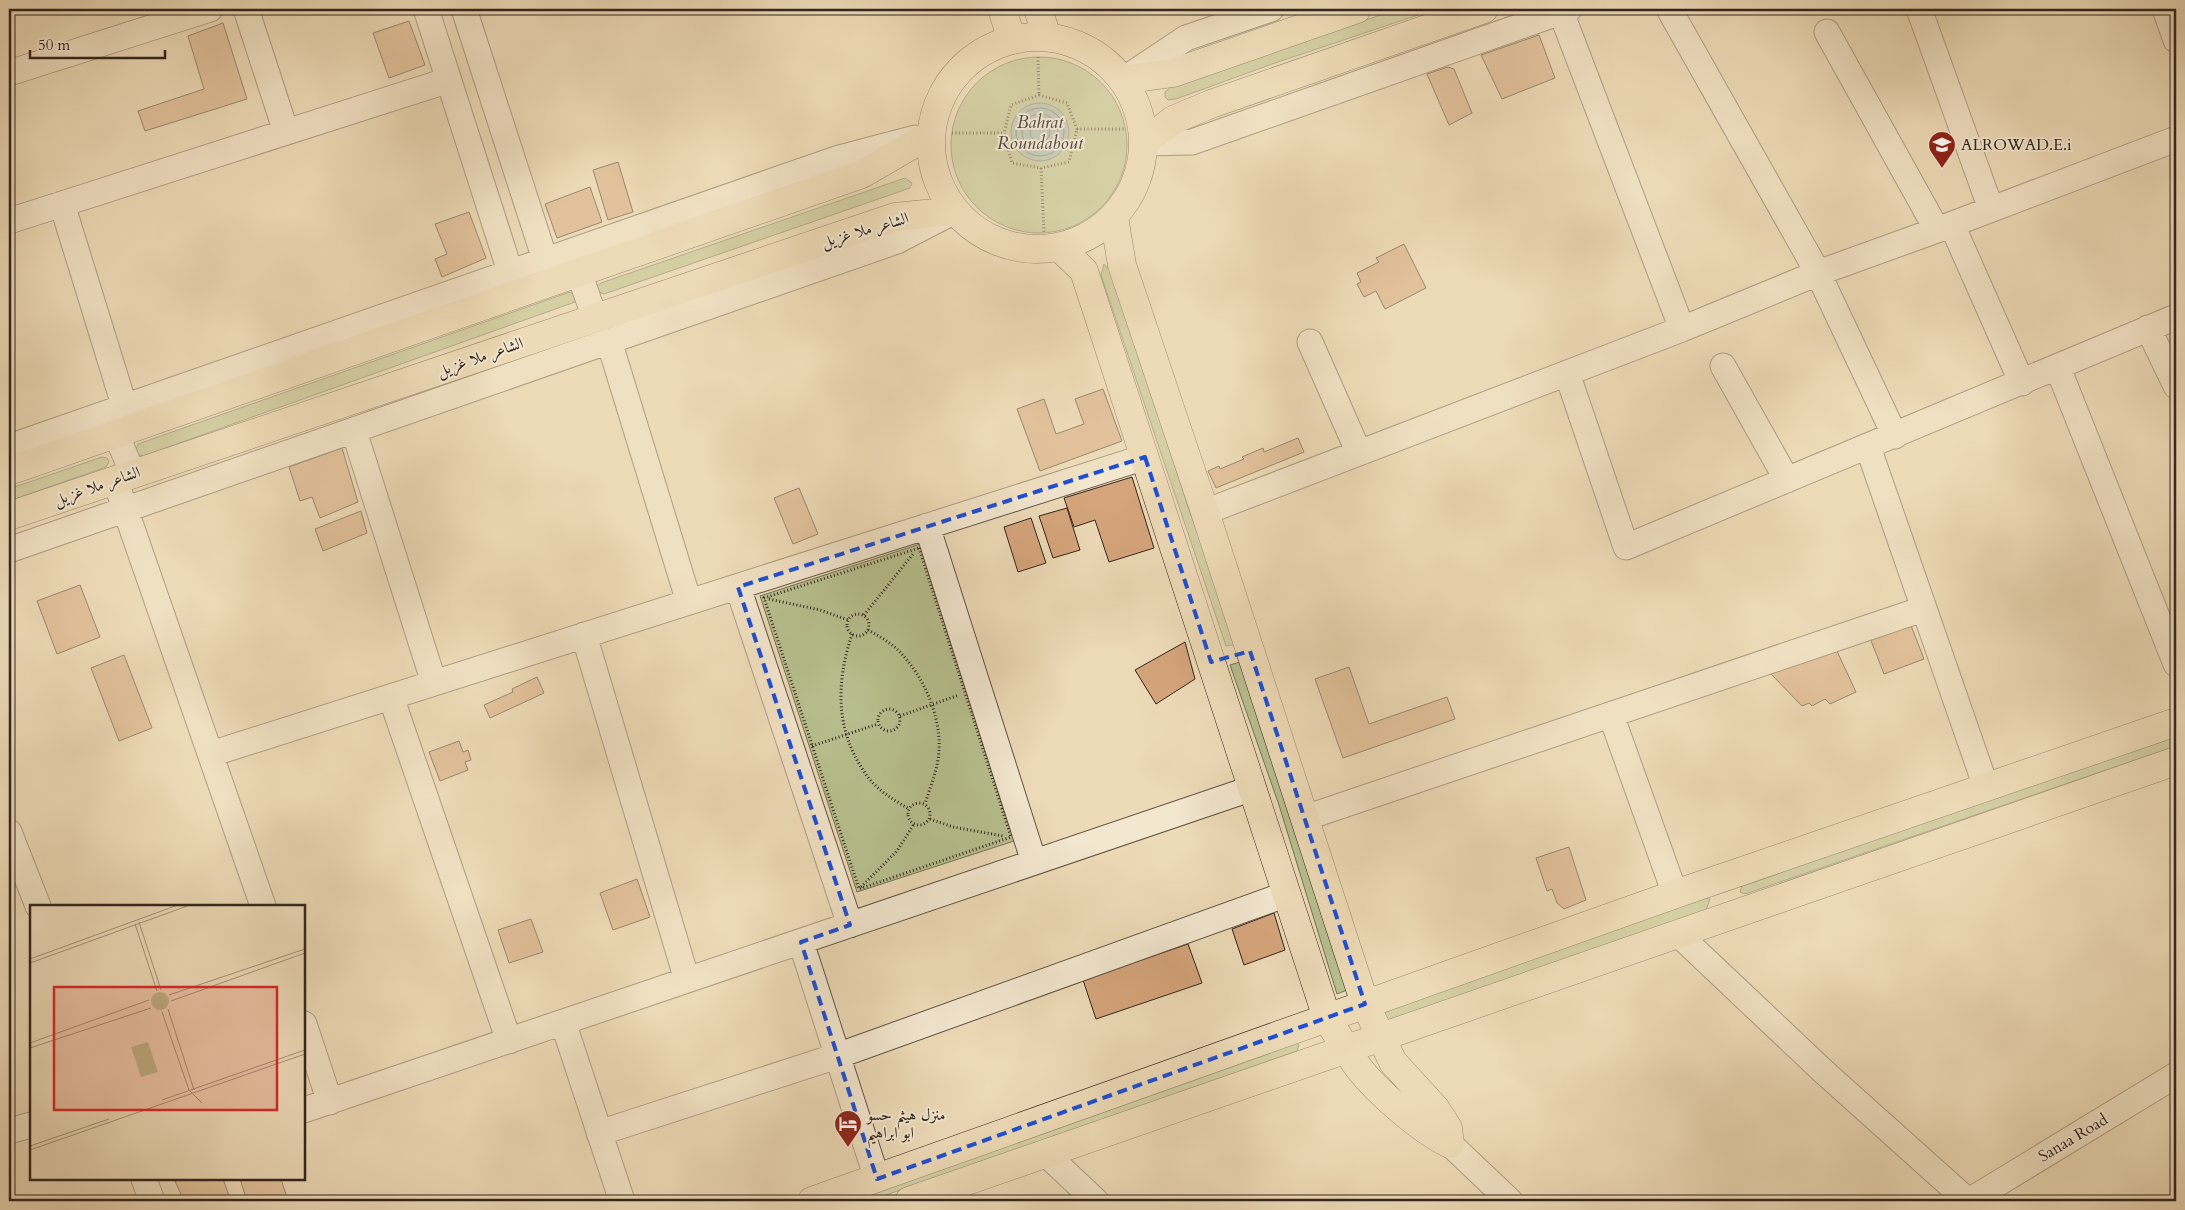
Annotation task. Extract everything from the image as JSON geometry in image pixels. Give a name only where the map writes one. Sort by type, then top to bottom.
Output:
[{"type":"main road","points":[[1002,9],[1012,40]]},
{"type":"main road","points":[[1038,9],[1043,47]]},
{"type":"main road","points":[[1123,80],[1172,73],[1357,9]]},
{"type":"main road","points":[[1135,136],[1204,108],[1484,9]]},
{"type":"main road","points":[[1012,40],[1043,47],[1076,44],[1102,59],[1123,80],[1142,121],[1135,136],[1141,170],[1130,195],[1114,217],[1089,236],[1051,240],[1030,249],[1002,243],[976,230],[955,210],[940,186],[932,162],[941,134],[936,109],[948,85],[965,65],[987,49],[1012,40]]},
{"type":"main road","points":[[9,471],[124,423],[548,271],[579,273],[862,174],[941,134]]},
{"type":"main road","name":"الشاعر ملا غزيل","points":[[9,516],[895,217],[955,210]]},
{"type":"main road","points":[[1051,240],[1084,271],[1327,1018],[1359,1068],[1405,1114],[1433,1137],[1450,1144],[1448,1128],[1435,1108],[1393,1062],[1365,1004],[1205,512],[1122,265],[1114,217]]},
{"type":"main road","points":[[1212,662],[1250,651]]},
{"type":"main road","points":[[812,1201],[1675,894],[2176,722]]},
{"type":"main road","points":[[909,1201],[1347,1051],[2176,760]]},
{"type":"main road","points":[[1718,879],[1731,915]]},
{"type":"street","points":[[9,73],[210,9]]},
{"type":"street","points":[[246,9],[286,132]]},
{"type":"street","points":[[426,9],[514,283]]},
{"type":"street","points":[[464,9],[548,271],[839,158],[941,134]]},
{"type":"street","points":[[1123,80],[1186,38],[1271,9]]},
{"type":"street","points":[[1669,9],[1818,273],[1895,436]]},
{"type":"street","points":[[1919,9],[1991,209]]},
{"type":"street","points":[[2165,9],[2176,40]]},
{"type":"street","points":[[1135,136],[1192,142],[1565,10],[1682,329]]},
{"type":"street","points":[[1827,32],[1945,227],[2022,383]]},
{"type":"street","points":[[9,221],[449,80]]},
{"type":"street","points":[[1205,512],[1682,329],[1818,273],[2176,139]]},
{"type":"street","points":[[62,204],[124,423],[126,510],[263,905]]},
{"type":"street","points":[[9,550],[897,241],[955,210]]},
{"type":"street","points":[[579,273],[595,318]]},
{"type":"street","points":[[1566,373],[1626,547],[2058,368],[2176,317]]},
{"type":"street","points":[[2148,328],[2176,386]]},
{"type":"street","points":[[609,342],[690,602]]},
{"type":"street","points":[[1310,342],[1360,453]]},
{"type":"street","points":[[1723,366],[1787,480]]},
{"type":"street","points":[[2058,368],[2176,664]]},
{"type":"street","points":[[9,447],[124,423]]},
{"type":"street","points":[[354,430],[434,684]]},
{"type":"street","points":[[1868,447],[1986,787]]},
{"type":"street","points":[[211,754],[738,587],[923,537],[1145,457]]},
{"type":"street","points":[[923,537],[1034,862]]},
{"type":"street","points":[[738,587],[850,925]]},
{"type":"street","points":[[1305,818],[1923,609]]},
{"type":"street","points":[[584,636],[687,980]]},
{"type":"street","points":[[391,697],[509,1041]]},
{"type":"street","points":[[1611,715],[1675,894]]},
{"type":"street","points":[[305,1110],[1253,788]]},
{"type":"street","points":[[9,832],[38,905]]},
{"type":"street","points":[[600,1133],[838,1056],[1287,894]]},
{"type":"street","points":[[1678,934],[1824,1072],[1969,1201]]},
{"type":"street","points":[[801,942],[877,1178]]},
{"type":"street","points":[[563,1022],[622,1201]]},
{"type":"street","points":[[305,1027],[330,1102]]},
{"type":"street","name":"Sanaa Road","points":[[1969,1201],[2176,1075]]},
{"type":"street","points":[[9,1131],[30,1125]]},
{"type":"street","points":[[1450,1144],[1510,1201]]},
{"type":"street","points":[[1046,1154],[1096,1201]]},
{"type":"street","points":[[144,1180],[152,1201]]},
{"type":"path","points":[[1039,95],[1043,47]]},
{"type":"path","points":[[1039,95],[1067,103],[1077,129],[1070,162],[1041,168],[1012,163],[1004,133],[1011,105],[1039,95]]},
{"type":"path","points":[[1077,129],[1135,136]]},
{"type":"path","points":[[941,134],[1004,133]]},
{"type":"path","points":[[1041,168],[1051,240]]},
{"type":"path","points":[[764,598],[923,537]]},
{"type":"path","points":[[864,614],[923,537]]},
{"type":"path","points":[[923,537],[1011,837]]},
{"type":"path","points":[[764,598],[820,610],[848,620]]},
{"type":"path","points":[[764,598],[858,889]]},
{"type":"path","points":[[864,614],[853,614],[848,620],[847,627],[852,634],[862,635],[868,630]]},
{"type":"path","points":[[864,614],[868,620],[868,630]]},
{"type":"path","points":[[868,630],[900,652],[924,687],[931,705],[939,751],[925,804]]},
{"type":"path","points":[[852,634],[840,684],[840,700],[847,735],[866,774],[889,796],[909,809]]},
{"type":"path","points":[[900,716],[967,692]]},
{"type":"path","points":[[884,710],[894,710],[900,716],[898,726],[893,730],[885,730],[878,724],[878,715],[884,710]]},
{"type":"path","points":[[811,747],[878,724]]},
{"type":"path","points":[[914,804],[925,804],[930,809],[930,819],[924,825],[914,824],[908,817],[909,809],[914,804]]},
{"type":"path","points":[[930,819],[953,827],[1011,837]]},
{"type":"path","points":[[858,889],[896,851],[914,824]]},
{"type":"path","points":[[858,889],[1011,837]]},
{"type":"highlighted area","points":[[1145,457],[1211,662],[1250,651],[1365,1004],[877,1179],[801,942],[850,925],[738,587]]},
{"type":"green space","points":[[1398,9],[1436,9],[1275,63],[1176,99],[1168,100],[1165,97],[1165,92],[1171,87]]},
{"type":"green space","points":[[1030,57],[1048,57],[1080,67],[1095,77],[1107,89],[1117,104],[1123,119],[1127,145],[1123,171],[1117,186],[1107,201],[1095,213],[1080,223],[1065,229],[1048,233],[1030,233],[998,223],[983,213],[971,201],[961,186],[955,171],[951,154],[951,136],[961,104],[971,89],[983,77],[998,67],[1013,61]]},
{"type":"green space","points":[[905,178],[912,183],[910,188],[604,294],[599,292],[597,286],[601,283]]},
{"type":"green space","points":[[1104,264],[1114,275],[1188,507],[1238,644],[1226,646],[1101,275]]},
{"type":"green space","points":[[570,292],[576,297],[575,302],[143,456],[137,454],[138,444]]},
{"type":"green space","points":[[102,457],[107,458],[109,462],[106,467],[9,501],[9,489]]},
{"type":"green space","points":[[920,544],[1017,840],[857,892],[760,596]]},
{"type":"green space","points":[[1240,662],[1347,990],[1337,994],[1279,805],[1230,665]]},
{"type":"green space","points":[[2176,733],[2176,746],[1745,894],[1740,892],[1742,886]]},
{"type":"green space","points":[[1701,897],[1710,899],[1706,910],[1383,1022],[1378,1011]]},
{"type":"green space","points":[[1294,1042],[1299,1045],[1297,1051],[869,1201],[837,1201]]},
{"type":"water","name":"Bahrat Roundabout","points":[[1034,103],[1046,103],[1061,111],[1069,126],[1069,138],[1061,153],[1046,161],[1034,161],[1019,153],[1011,138],[1011,126],[1019,111]]},
{"type":"building","points":[[409,21],[425,65],[389,78],[373,33]]},
{"type":"building","points":[[223,23],[247,99],[145,131],[138,111],[204,89],[188,36]]},
{"type":"building","points":[[1539,35],[1555,78],[1502,99],[1481,55]]},
{"type":"building","points":[[1448,67],[1454,69],[1472,113],[1449,125],[1427,74]]},
{"type":"building","points":[[618,162],[633,212],[608,220],[593,170]]},
{"type":"building","points":[[590,187],[602,222],[557,238],[545,204]]},
{"type":"building","points":[[469,212],[486,258],[442,277],[435,259],[447,254],[435,224]]},
{"type":"building","points":[[1404,244],[1426,288],[1385,309],[1376,291],[1364,297],[1357,284],[1361,282],[1357,273],[1379,262],[1376,258]]},
{"type":"building","points":[[1103,389],[1122,441],[1040,471],[1017,409],[1044,399],[1056,434],[1084,424],[1075,399]]},
{"type":"building","points":[[1298,438],[1304,452],[1216,488],[1208,471],[1219,466],[1220,469],[1244,459],[1242,457],[1263,448],[1264,452]]},
{"type":"building","points":[[342,448],[358,502],[320,518],[312,497],[300,501],[289,467]]},
{"type":"building","points":[[1132,477],[1154,548],[1109,562],[1095,520],[1074,527],[1064,498]]},
{"type":"building","points":[[799,488],[818,534],[793,544],[774,498]]},
{"type":"building","points":[[1067,508],[1080,550],[1053,558],[1039,516]]},
{"type":"building","points":[[361,511],[367,533],[323,551],[315,529]]},
{"type":"building","points":[[1031,518],[1046,563],[1018,572],[1004,527]]},
{"type":"building","points":[[80,585],[100,637],[57,654],[37,601]]},
{"type":"building","points":[[1910,623],[1924,659],[1884,674],[1870,638]]},
{"type":"building","points":[[1185,642],[1195,679],[1156,704],[1135,670]]},
{"type":"building","points":[[1836,649],[1856,692],[1830,704],[1825,699],[1812,706],[1809,703],[1802,706],[1769,672]]},
{"type":"building","points":[[124,655],[152,728],[119,741],[91,668]]},
{"type":"building","points":[[1349,667],[1369,724],[1447,697],[1455,719],[1343,758],[1315,679]]},
{"type":"building","points":[[537,677],[544,693],[490,718],[484,705],[513,692],[512,689]]},
{"type":"building","points":[[459,741],[463,752],[468,750],[471,760],[465,762],[468,770],[440,781],[429,752]]},
{"type":"building","points":[[1569,847],[1586,900],[1564,909],[1557,903],[1552,889],[1547,891],[1536,858]]},
{"type":"building","points":[[637,879],[650,917],[613,930],[600,893]]},
{"type":"building","points":[[1274,913],[1285,950],[1244,965],[1232,929]]},
{"type":"building","points":[[531,919],[543,952],[509,963],[498,930]]},
{"type":"building","points":[[1188,944],[1202,983],[1096,1019],[1083,980]]},
{"type":"building","points":[[174,1180],[223,1180],[231,1201],[184,1201]]},
{"type":"building","points":[[240,1180],[281,1180],[288,1201],[247,1201]]},
{"type":"place","name":"ALROWAD.E.i","points":[[1942,169]]},
{"type":"place","name":"منزل هيثم حسو ابو ابراهيم","points":[[848,1148]]}]
